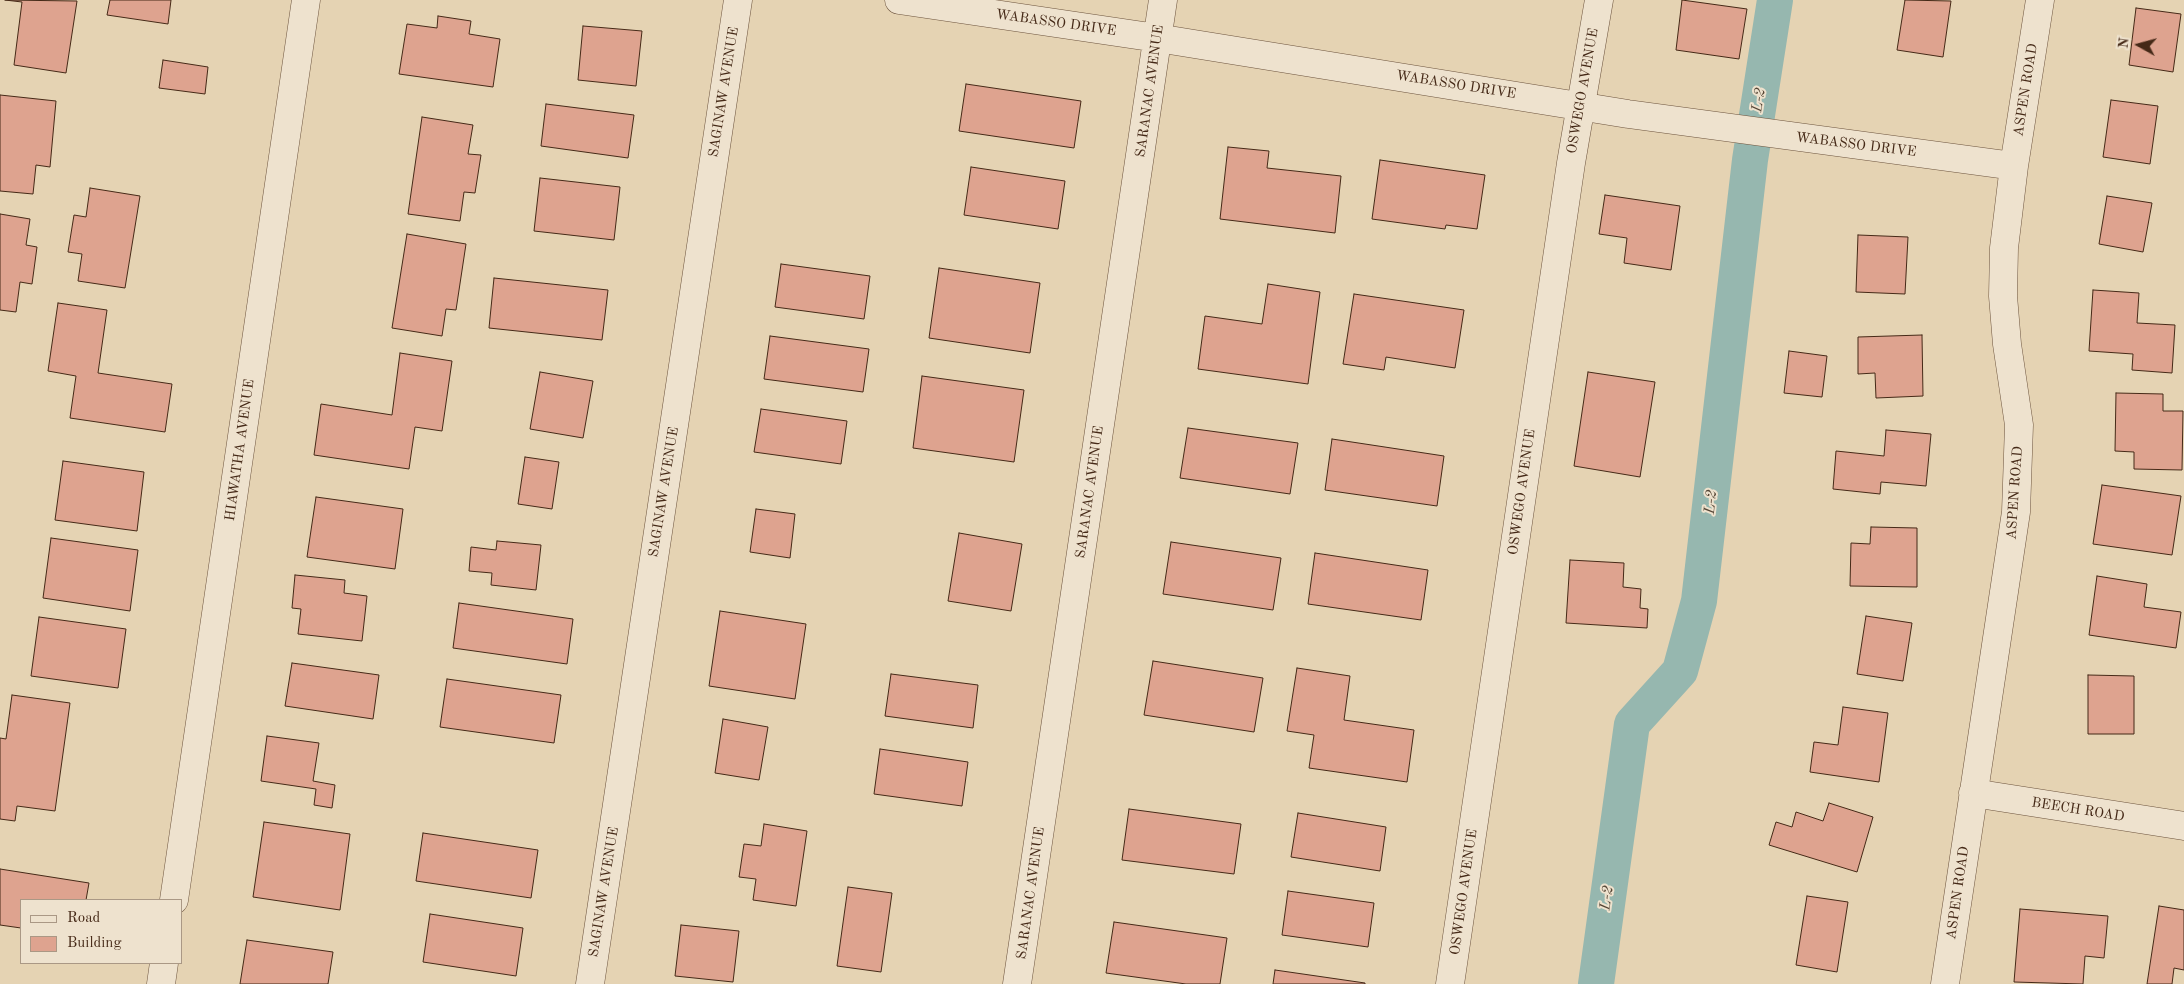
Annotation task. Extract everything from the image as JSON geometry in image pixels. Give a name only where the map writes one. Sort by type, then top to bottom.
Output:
[{"type":"street","name":"HIAWATHA AVENUE","points":[[174,899],[306,0]]},
{"type":"street","name":"SAGINAW AVENUE","points":[[590,984],[738,0]]},
{"type":"street","name":"WABASSO DRIVE","points":[[898,0],[1158,38],[1726,128],[2014,166]]},
{"type":"street","name":"SARANAC AVENUE","points":[[1017,984],[1163,0]]},
{"type":"street","name":"OSWEGO AVENUE","points":[[1450,984],[1569,173],[1599,0]]},
{"type":"street","name":"ASPEN ROAD","points":[[1945,984],[2019,484],[2019,425],[2007,344],[2003,296],[2004,248],[2014,166],[2040,0]]},
{"type":"street","name":"BEECH ROAD","points":[[1973,793],[2184,826]]},
{"type":"street","points":[[161,984],[164,964]]},
{"type":"building","points":[[5,0],[77,1],[66,73],[14,65],[22,2]]},
{"type":"building","points":[[110,0],[171,0],[168,24],[107,15]]},
{"type":"building","points":[[1682,0],[1747,9],[1739,59],[1676,50]]},
{"type":"building","points":[[1905,0],[1951,1],[1943,57],[1897,50]]},
{"type":"building","points":[[2136,8],[2181,14],[2173,72],[2129,65]]},
{"type":"building","points":[[438,16],[471,21],[469,34],[500,39],[493,87],[399,74],[407,24],[437,28]]},
{"type":"building","points":[[583,26],[642,31],[636,86],[578,80]]},
{"type":"building","points":[[163,60],[208,67],[205,94],[159,88]]},
{"type":"building","points":[[966,84],[1081,101],[1074,148],[959,131]]},
{"type":"building","points":[[0,95],[56,101],[50,167],[36,165],[33,194],[0,191]]},
{"type":"building","points":[[2111,100],[2158,106],[2150,164],[2103,157]]},
{"type":"building","points":[[546,104],[634,115],[628,158],[541,146]]},
{"type":"building","points":[[422,117],[473,125],[468,154],[481,155],[475,193],[464,192],[460,221],[408,214]]},
{"type":"building","points":[[1228,147],[1269,151],[1267,168],[1341,176],[1335,233],[1220,219]]},
{"type":"building","points":[[1380,160],[1485,175],[1477,229],[1446,225],[1445,229],[1372,219]]},
{"type":"building","points":[[971,167],[1065,181],[1058,229],[964,215]]},
{"type":"building","points":[[540,178],[620,187],[614,240],[534,231]]},
{"type":"building","points":[[90,188],[140,196],[125,288],[78,281],[82,254],[68,252],[74,215],[86,217]]},
{"type":"building","points":[[1605,195],[1680,206],[1671,270],[1624,263],[1627,238],[1599,234]]},
{"type":"building","points":[[2107,196],[2152,203],[2143,252],[2099,244]]},
{"type":"building","points":[[0,214],[30,219],[26,245],[37,247],[32,284],[20,282],[16,312],[0,310]]},
{"type":"building","points":[[407,234],[466,244],[456,310],[446,309],[442,336],[392,328]]},
{"type":"building","points":[[1858,235],[1908,237],[1905,294],[1856,292]]},
{"type":"building","points":[[781,264],[870,276],[864,319],[775,307]]},
{"type":"building","points":[[939,268],[1040,283],[1030,353],[929,338]]},
{"type":"building","points":[[494,278],[608,290],[602,340],[489,328]]},
{"type":"building","points":[[1268,284],[1320,292],[1308,384],[1198,369],[1205,316],[1262,324]]},
{"type":"building","points":[[2093,290],[2139,293],[2137,323],[2175,325],[2172,373],[2132,370],[2133,354],[2089,351]]},
{"type":"building","points":[[1354,294],[1464,310],[1455,368],[1386,357],[1384,370],[1343,364]]},
{"type":"building","points":[[58,303],[107,310],[98,373],[172,384],[165,432],[70,418],[76,376],[48,371]]},
{"type":"building","points":[[1922,335],[1923,396],[1876,398],[1875,373],[1858,374],[1858,337]]},
{"type":"building","points":[[770,336],[869,349],[863,392],[764,379]]},
{"type":"building","points":[[1789,351],[1827,356],[1822,397],[1784,393]]},
{"type":"building","points":[[400,353],[452,361],[442,431],[415,427],[409,469],[314,455],[321,404],[392,415]]},
{"type":"building","points":[[540,372],[593,381],[583,438],[530,429]]},
{"type":"building","points":[[1588,372],[1655,382],[1640,477],[1574,466]]},
{"type":"building","points":[[922,376],[1024,390],[1014,462],[913,448]]},
{"type":"building","points":[[2116,393],[2163,394],[2163,411],[2183,411],[2182,470],[2134,469],[2134,452],[2115,451]]},
{"type":"building","points":[[761,409],[847,421],[841,464],[754,452]]},
{"type":"building","points":[[1188,428],[1298,443],[1290,494],[1180,478]]},
{"type":"building","points":[[1886,430],[1931,434],[1926,486],[1881,482],[1880,494],[1833,489],[1836,451],[1884,456]]},
{"type":"building","points":[[1332,439],[1444,456],[1437,506],[1325,490]]},
{"type":"building","points":[[525,457],[559,462],[552,509],[518,504]]},
{"type":"building","points":[[63,461],[144,472],[137,531],[55,520]]},
{"type":"building","points":[[2102,485],[2181,496],[2172,555],[2093,544]]},
{"type":"building","points":[[316,497],[403,509],[395,569],[307,557]]},
{"type":"building","points":[[756,509],[795,514],[790,558],[750,552]]},
{"type":"building","points":[[1871,527],[1917,528],[1917,587],[1850,586],[1851,543],[1870,544]]},
{"type":"building","points":[[959,533],[1022,544],[1011,611],[948,601]]},
{"type":"building","points":[[51,538],[138,550],[130,611],[43,598]]},
{"type":"building","points":[[497,541],[541,545],[536,590],[491,585],[492,573],[469,571],[471,547],[496,550]]},
{"type":"building","points":[[1171,542],[1281,558],[1273,610],[1163,594]]},
{"type":"building","points":[[1315,553],[1428,570],[1421,620],[1308,604]]},
{"type":"building","points":[[1570,560],[1624,563],[1623,587],[1641,589],[1640,608],[1648,609],[1647,628],[1566,623]]},
{"type":"building","points":[[295,575],[345,580],[344,593],[367,596],[362,641],[298,634],[301,609],[292,608]]},
{"type":"building","points":[[2097,576],[2147,584],[2144,607],[2181,612],[2176,648],[2089,635]]},
{"type":"building","points":[[459,603],[573,619],[567,664],[453,648]]},
{"type":"building","points":[[720,611],[806,624],[795,699],[709,686]]},
{"type":"building","points":[[1866,616],[1912,623],[1903,681],[1857,674]]},
{"type":"building","points":[[39,617],[126,629],[118,688],[31,676]]},
{"type":"building","points":[[1153,661],[1263,678],[1254,732],[1144,715]]},
{"type":"building","points":[[292,663],[379,675],[373,719],[285,706]]},
{"type":"building","points":[[1297,668],[1350,676],[1344,720],[1414,730],[1407,782],[1309,768],[1314,735],[1287,731]]},
{"type":"building","points":[[891,674],[978,685],[973,728],[885,716]]},
{"type":"building","points":[[2088,675],[2134,676],[2134,734],[2088,734]]},
{"type":"building","points":[[447,679],[561,695],[554,743],[440,727]]},
{"type":"building","points":[[12,695],[70,703],[55,811],[17,806],[15,821],[0,819],[0,738],[6,739]]},
{"type":"building","points":[[1843,707],[1888,713],[1879,782],[1810,772],[1814,742],[1838,745]]},
{"type":"building","points":[[723,719],[768,727],[759,780],[715,773]]},
{"type":"building","points":[[267,736],[319,743],[313,781],[335,785],[332,808],[314,805],[316,789],[261,781]]},
{"type":"building","points":[[880,749],[968,762],[962,806],[874,794]]},
{"type":"building","points":[[1829,803],[1873,817],[1857,872],[1769,845],[1776,822],[1792,827],[1796,812],[1823,821]]},
{"type":"building","points":[[1129,809],[1241,824],[1234,874],[1122,860]]},
{"type":"building","points":[[1298,813],[1386,827],[1380,871],[1291,857]]},
{"type":"building","points":[[264,822],[350,834],[340,910],[253,897]]},
{"type":"building","points":[[764,824],[807,831],[796,906],[753,900],[756,879],[739,877],[744,844],[761,846]]},
{"type":"building","points":[[423,833],[538,850],[531,898],[416,881]]},
{"type":"building","points":[[0,869],[89,883],[86,899],[20,899],[20,928],[0,925]]},
{"type":"building","points":[[848,887],[892,893],[881,972],[837,966]]},
{"type":"building","points":[[1288,891],[1374,903],[1368,947],[1282,935]]},
{"type":"building","points":[[1807,896],[1848,902],[1837,972],[1796,965]]},
{"type":"building","points":[[2159,906],[2184,910],[2184,970],[2174,968],[2172,984],[2147,984]]},
{"type":"building","points":[[2020,909],[2108,916],[2104,958],[2085,956],[2083,984],[2014,982]]},
{"type":"building","points":[[430,914],[523,928],[516,976],[423,962]]},
{"type":"building","points":[[1114,922],[1227,938],[1220,984],[1186,984],[1106,973]]},
{"type":"building","points":[[681,925],[739,931],[733,982],[675,976]]},
{"type":"building","points":[[247,940],[333,952],[328,984],[240,984]]},
{"type":"building","points":[[1275,970],[1365,983],[1365,984],[1273,984]]},
{"type":"waterway","name":"L-2","points":[[1596,984],[1632,724],[1680,671],[1699,601],[1750,160],[1775,0]]}]
